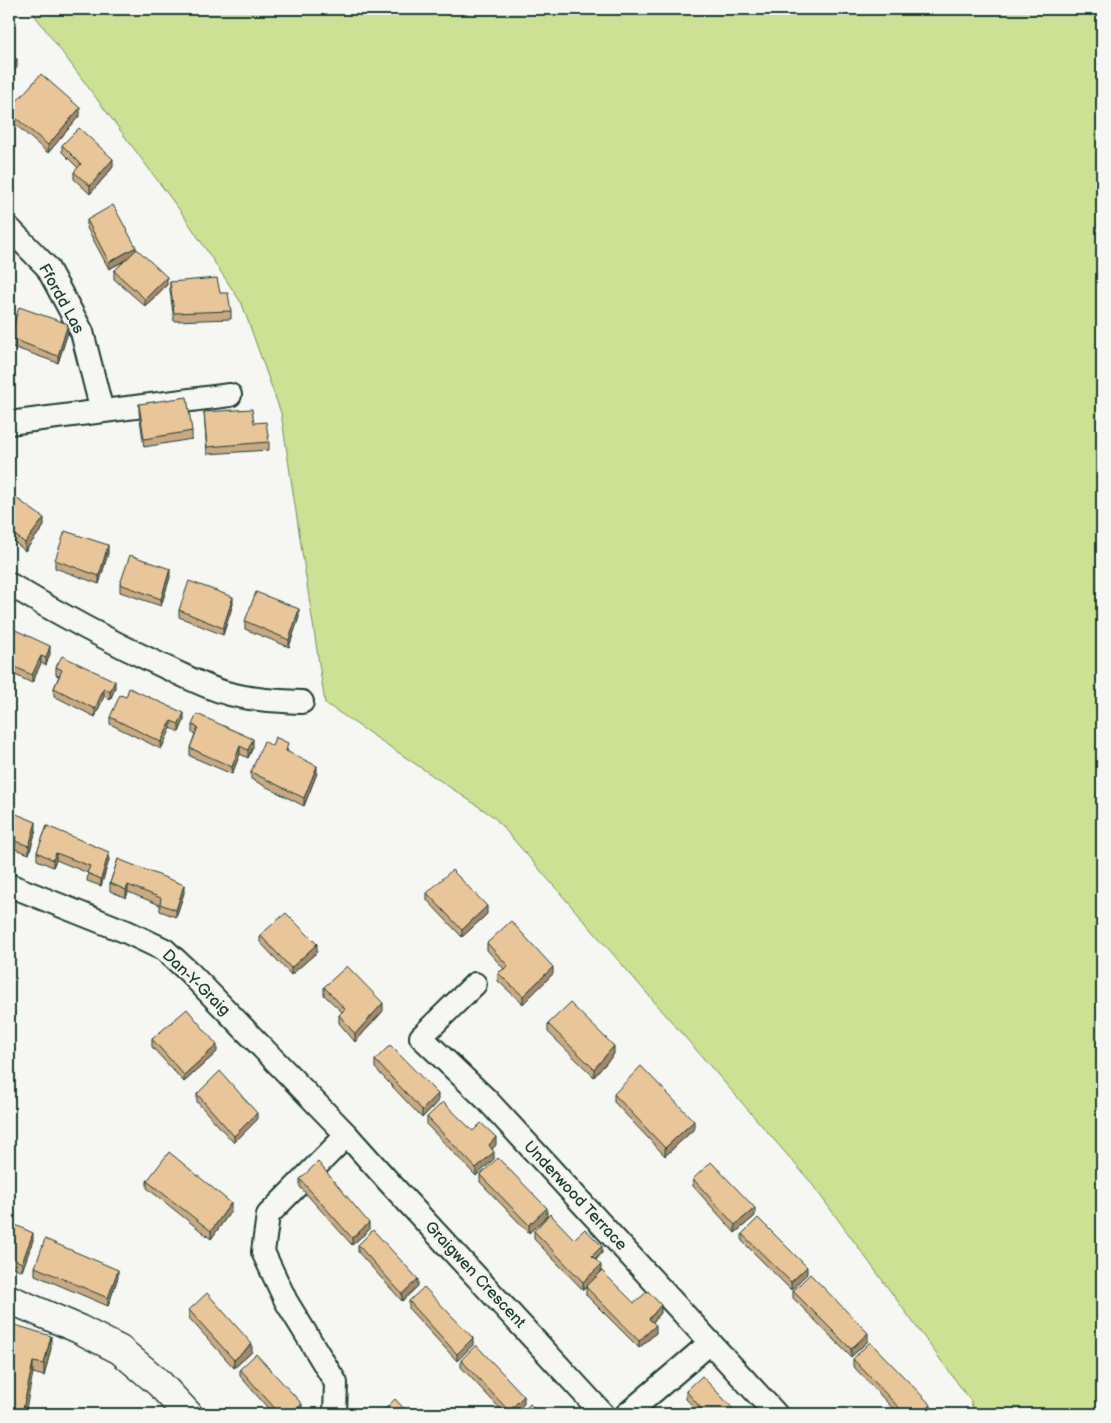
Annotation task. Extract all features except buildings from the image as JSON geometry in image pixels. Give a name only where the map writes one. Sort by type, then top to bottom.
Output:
[{"type":"main road","points":[[9,1299],[79,1329],[120,1350],[159,1383],[188,1414]]},
{"type":"street","name":"Ffordd Las","points":[[9,228],[47,267],[82,332],[102,411]]},
{"type":"street","points":[[9,423],[230,395]]},
{"type":"street","points":[[9,584],[53,611],[144,658],[188,678],[229,694],[263,700],[302,702]]},
{"type":"street","name":"Dan-Y-Graig","points":[[9,885],[127,932],[165,950],[190,973],[347,1135]]},
{"type":"street","name":"Underwood Terrace","points":[[475,984],[421,1037],[487,1100],[776,1414]]},
{"type":"street","points":[[347,1135],[268,1215],[263,1252],[286,1301],[336,1383],[348,1414]]},
{"type":"street","name":"Graigwen Crescent","points":[[347,1135],[603,1414]]},
{"type":"street","points":[[627,1414],[710,1343]]},
{"type":"street","points":[[335,1414],[336,1383]]},
{"type":"green space","points":[[30,9],[1102,9],[1102,1414],[975,1414],[970,1400],[809,1180],[494,817],[325,703],[281,413],[242,304],[184,216]]}]
